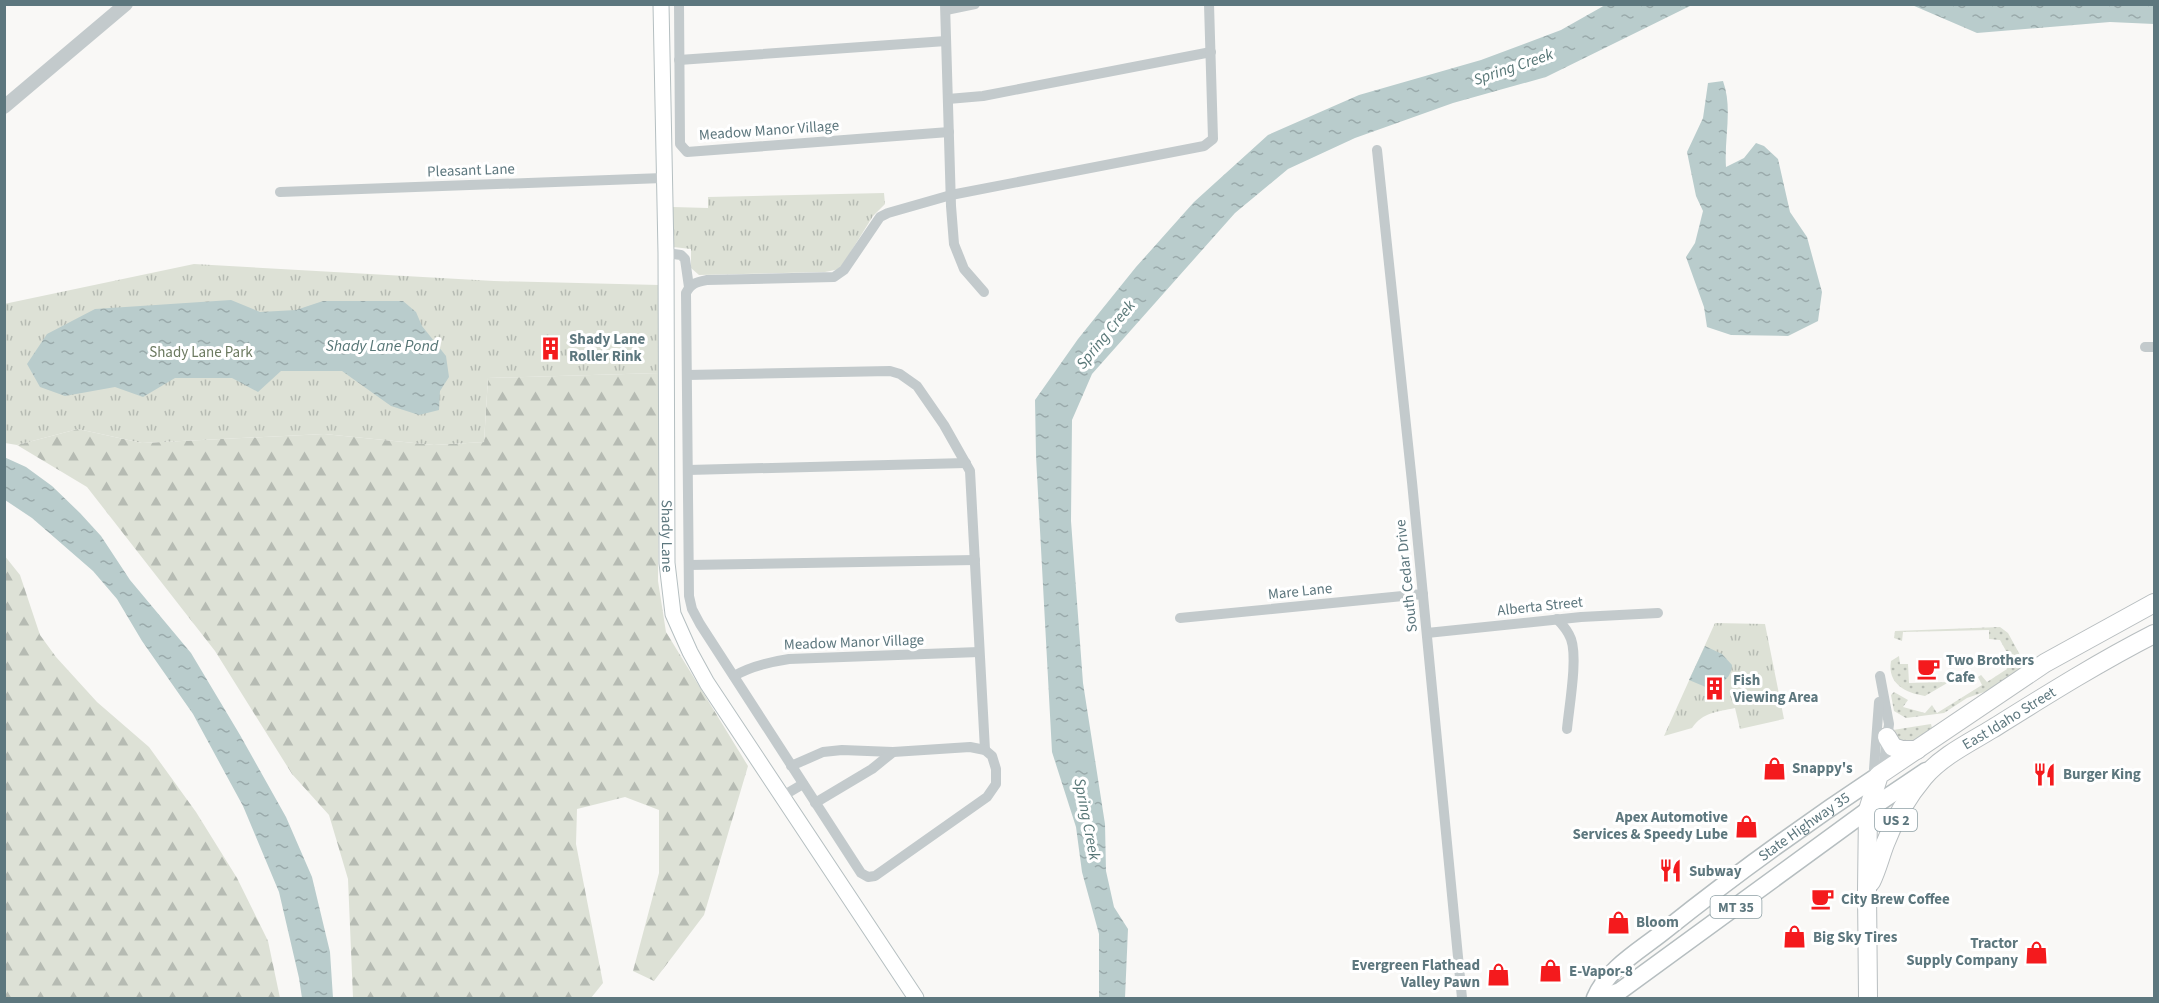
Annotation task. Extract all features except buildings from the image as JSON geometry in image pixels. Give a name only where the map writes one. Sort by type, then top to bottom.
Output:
[{"type":"highway","name":"East Idaho Street","points":[[1879,775],[2040,666],[2154,603]]},
{"type":"highway","points":[[2049,681],[2140,628],[2154,614]]},
{"type":"highway","name":"East Idaho Street","points":[[1942,761],[2114,654],[2154,634]]},
{"type":"highway","points":[[1887,737],[1893,747],[1902,750],[1917,750]]},
{"type":"highway","name":"US 2","points":[[1867,890],[1898,816],[1923,778],[1942,761]]},
{"type":"highway","name":"US 2","points":[[1868,999],[1868,810],[1879,775]]},
{"type":"main road","name":"Shady Lane","points":[[661,4],[666,253],[667,563],[673,614],[707,682],[916,999]]},
{"type":"main road","name":"East Idaho Street","points":[[1868,810],[1942,761]]},
{"type":"main road","name":"State Highway 35","points":[[1595,999],[1607,977],[1702,901],[1824,811],[1879,775]]},
{"type":"main road","name":"State Highway 35","points":[[1600,999],[1620,991],[1868,810]]},
{"type":"street","points":[[4,107],[126,4]]},
{"type":"street","name":"Meadow Manor Village","points":[[679,4],[680,144],[687,152],[949,132]]},
{"type":"street","points":[[975,4],[945,7],[946,41],[954,244],[964,269],[984,292]]},
{"type":"street","points":[[792,766],[823,752],[842,750],[893,752],[970,747],[985,750],[992,756],[996,784],[987,797],[875,876],[868,877],[861,873],[815,803],[692,609],[689,596],[686,293],[689,287],[694,282],[707,280],[834,277],[844,270],[880,217],[888,213],[951,195],[1204,146],[1213,139],[1209,4]]},
{"type":"street","points":[[679,60],[946,41]]},
{"type":"street","points":[[948,99],[983,96],[1210,52]]},
{"type":"street","name":"South Cedar Drive","points":[[1377,150],[1462,999]]},
{"type":"street","name":"Pleasant Lane","points":[[280,192],[663,178]]},
{"type":"street","points":[[666,253],[681,255],[685,259],[689,287]]},
{"type":"street","points":[[687,375],[890,371],[900,374],[917,386],[970,471],[985,750]]},
{"type":"street","points":[[688,470],[966,463]]},
{"type":"street","points":[[689,565],[975,560]]},
{"type":"street","name":"Mare Lane","points":[[1180,618],[1423,594]]},
{"type":"street","name":"Alberta Street","points":[[1426,633],[1557,619],[1658,614]]},
{"type":"street","points":[[1557,619],[1572,641],[1574,657],[1567,729]]},
{"type":"street","name":"Meadow Manor Village","points":[[734,676],[763,663],[789,659],[979,652]]},
{"type":"street","points":[[1880,676],[1888,724],[1884,762],[1879,775],[1874,769],[1880,676]]},
{"type":"street","points":[[815,803],[872,769],[893,752]]},
{"type":"street","points":[[781,797],[803,784]]},
{"type":"green space","points":[[884,193],[885,204],[873,216],[840,269],[825,272],[699,275],[691,268],[691,249],[673,247],[673,207],[708,208],[708,197]]},
{"type":"green space","name":"Shady Lane Park","points":[[194,264],[494,281],[659,285],[659,373],[488,378],[484,442],[434,445],[324,434],[142,443],[78,429],[17,445],[5,443],[4,304]]},
{"type":"green space","points":[[659,373],[658,581],[666,632],[748,766],[704,915],[654,981],[633,971],[659,873],[659,810],[625,797],[577,809],[576,844],[603,983],[591,998],[353,998],[348,879],[329,815],[292,774],[215,651],[87,487],[17,445],[78,429],[142,443],[324,434],[434,445],[484,442],[488,378]]},
{"type":"green space","points":[[4,555],[20,575],[40,635],[56,657],[97,702],[149,747],[196,812],[237,878],[268,941],[280,998],[5,998]]},
{"type":"green space","points":[[1715,623],[1765,624],[1784,719],[1740,729],[1735,708],[1711,714],[1701,719],[1692,728],[1664,736]]},
{"type":"green space","points":[[2000,627],[2008,633],[2020,655],[2021,665],[2017,672],[1987,691],[1967,698],[1944,713],[1906,718],[1894,711],[1891,695],[1894,692],[1908,700],[1903,707],[1925,713],[1932,705],[1937,713],[1982,685],[1978,677],[1981,675],[1987,682],[2007,669],[2003,660],[2011,660],[2000,640],[1989,639],[1989,630],[1903,632],[1902,641],[1894,638],[1895,631]]},
{"type":"green space","points":[[1899,656],[1900,664],[1908,664],[1909,683],[1949,682],[1925,696],[1905,690],[1892,676],[1891,661]]},
{"type":"green space","points":[[1931,724],[1932,728],[1911,744],[1897,743],[1893,730]]},
{"type":"water","name":"Spring Creek","points":[[1607,4],[1692,5],[1546,77],[1453,103],[1355,138],[1288,169],[1235,213],[1092,374],[1072,420],[1071,521],[1083,683],[1105,824],[1106,871],[1114,907],[1128,929],[1125,998],[1099,998],[1099,934],[1082,872],[1076,827],[1052,752],[1035,400],[1078,339],[1136,267],[1194,202],[1268,135],[1359,95],[1481,60],[1561,30]]},
{"type":"water","points":[[1912,5],[2154,5],[2154,24],[2110,22],[1977,33]]},
{"type":"water","points":[[1723,81],[1728,112],[1726,167],[1744,158],[1756,143],[1764,146],[1778,159],[1790,212],[1807,237],[1822,292],[1818,321],[1788,336],[1731,335],[1707,327],[1704,307],[1686,257],[1695,243],[1703,211],[1696,196],[1687,152],[1703,118],[1708,83]]},
{"type":"water","name":"Shady Lane Pond","points":[[231,300],[260,312],[296,310],[323,301],[403,301],[416,312],[422,326],[446,356],[449,377],[440,391],[439,410],[419,415],[391,406],[342,371],[281,371],[258,392],[232,378],[175,378],[143,397],[115,387],[65,396],[40,387],[27,364],[47,334],[95,309]]},
{"type":"water","points":[[4,457],[26,467],[52,486],[80,513],[101,536],[130,580],[191,653],[286,817],[312,877],[330,952],[333,998],[302,998],[279,892],[243,806],[193,714],[142,641],[117,599],[93,571],[32,518],[5,500]]},
{"type":"water","points":[[1705,646],[1722,654],[1732,665],[1727,678],[1708,688],[1689,680]]},
{"type":"place","name":"Shady Lane Roller Rink","points":[[551,348]]},
{"type":"place","name":"Two Brothers Cafe","points":[[1928,669]]},
{"type":"place","name":"Fish Viewing Area","points":[[1715,689]]},
{"type":"place","name":"Snappy's","points":[[1774,768]]},
{"type":"place","name":"Burger King","points":[[2045,774]]},
{"type":"place","name":"Apex Automotive Services & Speedy Lube","points":[[1746,826]]},
{"type":"place","name":"Subway","points":[[1671,871]]},
{"type":"place","name":"City Brew Coffee","points":[[1823,899]]},
{"type":"place","name":"Bloom","points":[[1618,922]]},
{"type":"place","name":"Big Sky Tires","points":[[1795,937]]},
{"type":"place","name":"Tractor Supply Company","points":[[2036,952]]},
{"type":"place","name":"E-Vapor-8","points":[[1551,971]]},
{"type":"place","name":"Evergreen Flathead Valley Pawn","points":[[1498,974]]}]
